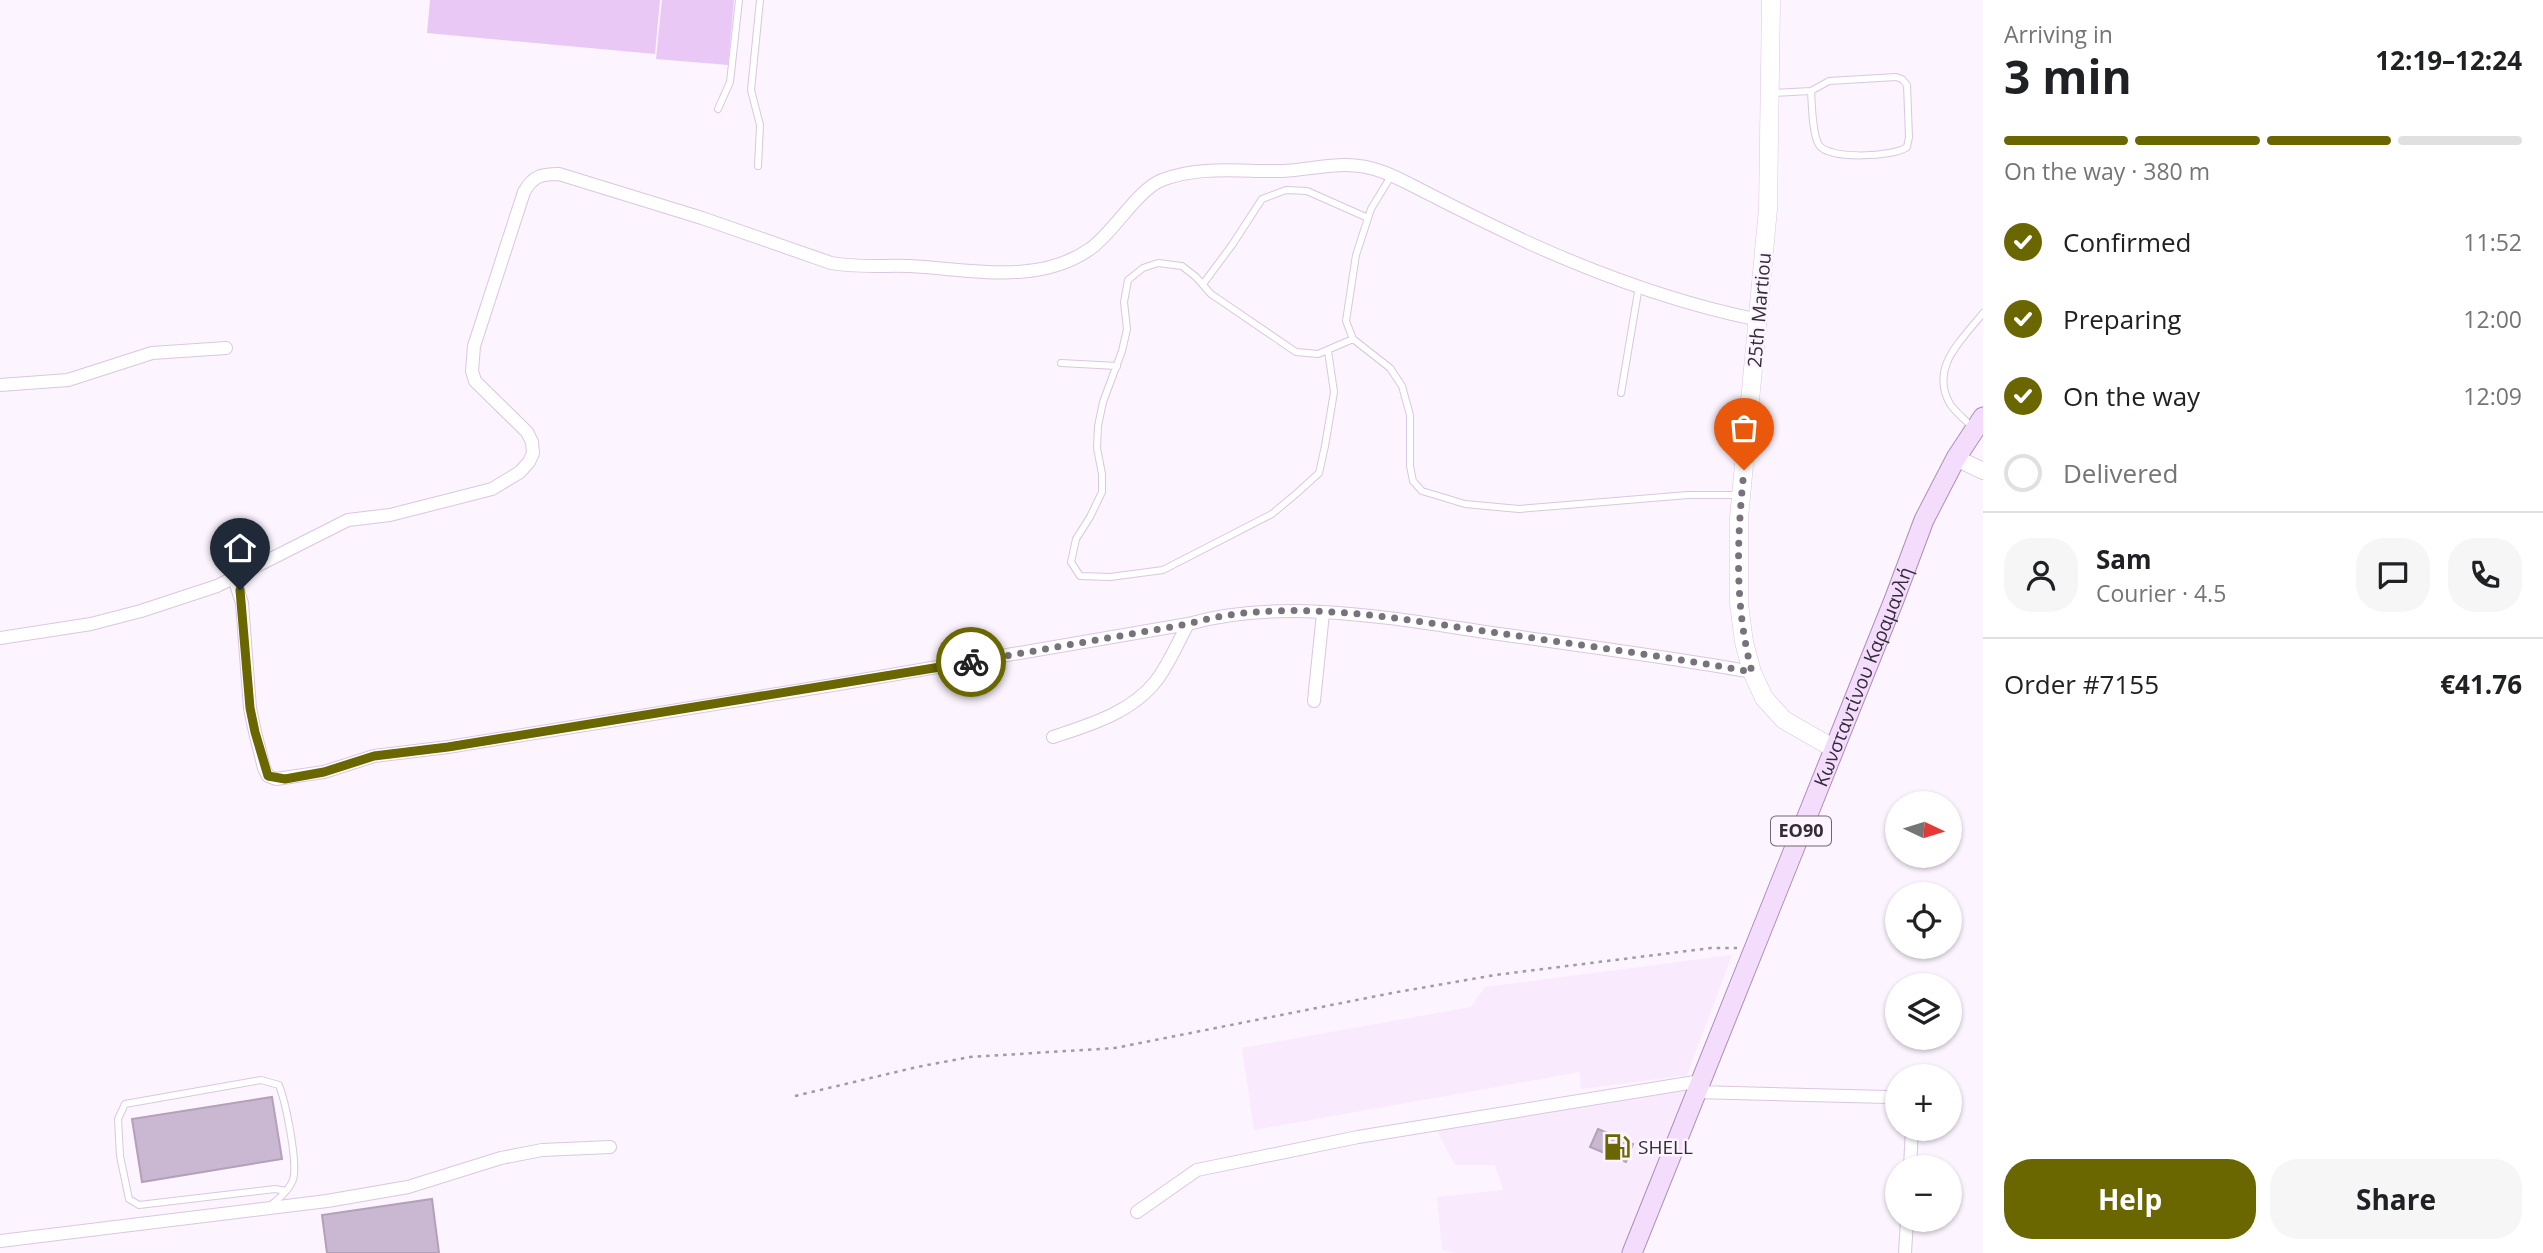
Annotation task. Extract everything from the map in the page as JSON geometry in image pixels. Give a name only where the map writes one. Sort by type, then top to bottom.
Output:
[{"type":"main road","name":"25th Martiou","points":[[1771,0],[1768,209],[1739,518],[1739,604],[1744,642],[1752,672],[1773,710],[1784,720],[1833,748]]},
{"type":"main road","name":"Κωνσταντίνου Καραμανλή","points":[[1632,1253],[1924,520],[1956,458],[1979,423]]},
{"type":"street","points":[[0,638],[91,624],[154,607],[217,586],[283,555],[338,524],[479,493],[503,484],[520,472],[533,453],[532,442],[527,432],[475,381],[472,361],[474,346],[524,192],[531,180],[538,175],[559,174],[702,218],[831,263],[851,267],[898,266],[1003,273],[1038,268],[1076,258],[1092,247],[1161,180],[1216,170],[1281,171],[1363,166],[1392,175],[1529,243],[1608,276],[1720,311],[1759,320]]},
{"type":"street","points":[[0,385],[68,380],[152,353],[226,348]]},
{"type":"street","points":[[1956,458],[1983,471]]},
{"type":"street","points":[[234,578],[242,603],[250,708],[255,732],[264,768],[268,776],[276,779],[324,772],[374,756],[448,747],[833,685],[1188,624],[1215,616],[1260,611],[1322,613],[1421,622],[1752,672]]},
{"type":"street","points":[[1314,701],[1322,613]]},
{"type":"street","points":[[1053,737],[1102,720],[1135,702],[1156,681],[1188,624]]},
{"type":"street","points":[[1138,1212],[1197,1170],[1358,1137],[1698,1087],[1885,1097]]},
{"type":"street","points":[[0,1241],[264,1210],[408,1187],[501,1158],[610,1146]]},
{"type":"street","points":[[1905,1253],[1906,1232]]},
{"type":"street","points":[[1632,1253],[1642,1253]]},
{"type":"lane","points":[[718,109],[730,82],[739,0]]},
{"type":"lane","points":[[758,166],[760,125],[751,90],[760,0]]},
{"type":"lane","points":[[1770,93],[1811,91],[1829,81],[1896,76],[1907,85],[1907,147],[1899,151],[1856,156],[1824,150],[1816,138],[1811,91]]},
{"type":"lane","points":[[1392,175],[1368,218],[1356,255],[1346,321],[1353,339],[1390,368],[1402,386],[1410,415],[1410,466],[1413,481],[1422,491],[1465,504],[1519,509],[1688,495],[1741,495]]},
{"type":"lane","points":[[1203,284],[1233,245],[1262,199],[1286,190],[1307,191],[1368,218]]},
{"type":"lane","points":[[1328,351],[1334,392],[1325,446],[1319,472],[1297,493],[1272,514],[1163,570],[1110,577],[1080,576],[1071,562],[1076,538],[1102,492],[1097,448],[1098,426],[1103,401],[1117,366],[1127,329],[1124,302],[1128,280],[1143,268],[1158,263],[1182,266],[1211,294],[1296,352],[1318,355],[1353,339]]},
{"type":"lane","points":[[1621,393],[1639,286]]},
{"type":"lane","points":[[1979,423],[1951,406],[1943,375],[1945,361],[1983,313]]},
{"type":"lane","points":[[1061,363],[1117,366]]},
{"type":"lane","points":[[264,1210],[282,1198],[295,1177],[284,1099],[279,1085],[261,1080],[125,1104],[118,1119],[120,1156],[129,1199],[139,1205],[275,1189],[286,1191]]},
{"type":"path","points":[[795,1096],[916,1067],[1035,1052],[1115,1048],[1495,975],[1712,948],[1755,948]]},
{"type":"shaded area","points":[[430,0],[660,0],[655,54],[427,33]]},
{"type":"shaded area","points":[[662,0],[734,0],[728,65],[656,59]]},
{"type":"shaded area","points":[[1732,955],[1687,1075],[1581,1089],[1580,1072],[1254,1130],[1242,1048],[1471,1007],[1485,987]]},
{"type":"shaded area","points":[[1691,1090],[1623,1253],[1456,1253],[1442,1250],[1437,1197],[1503,1190],[1495,1165],[1455,1165],[1436,1128]]},
{"type":"building","points":[[272,1097],[282,1159],[142,1182],[132,1119]]},
{"type":"building","points":[[1598,1129],[1633,1144],[1626,1162],[1590,1147]]},
{"type":"building","points":[[432,1199],[439,1253],[327,1253],[322,1215]]},
{"type":"way so far","points":[[971,662],[1188,624],[1215,616],[1260,611],[1338,613],[1421,622],[1752,672],[1744,642],[1739,604],[1739,518],[1744,470]]},
{"type":"place","name":"SHELL","points":[[1617,1147]]},
{"type":"route","points":[[240,590],[250,708],[264,768],[268,776],[276,779],[324,772],[374,756],[448,747],[971,662]]}]
